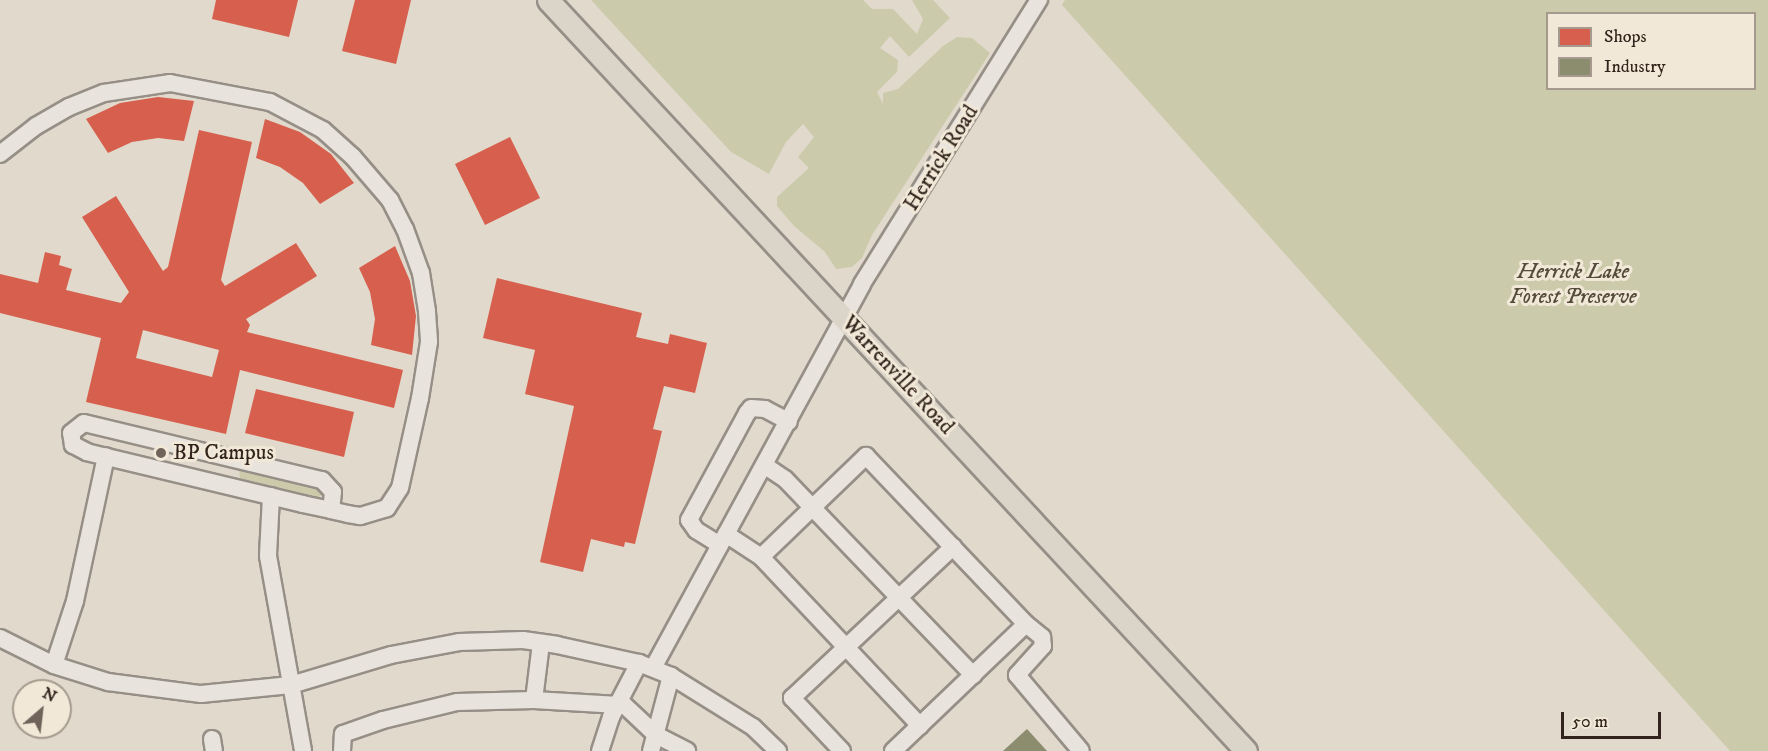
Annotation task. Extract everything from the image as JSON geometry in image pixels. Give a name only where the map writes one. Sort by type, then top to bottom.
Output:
[{"type":"main road","name":"Warrenville Road","points":[[548,0],[1246,751]]},
{"type":"street","name":"Herrick Road","points":[[600,751],[620,703],[646,665],[723,539],[789,422],[844,317],[1039,0]]},
{"type":"street","points":[[0,154],[36,126],[69,107],[104,93],[170,83],[270,102],[323,130],[353,157],[390,200],[413,248],[425,292],[429,342],[397,496],[387,508],[372,515],[331,510],[79,449],[70,439],[74,428],[84,423],[327,482],[333,492],[331,510]]},
{"type":"street","points":[[789,422],[765,409],[751,408],[689,520],[696,530],[723,539],[761,557],[920,726]]},
{"type":"street","points":[[54,665],[75,601],[106,456]]},
{"type":"street","points":[[761,557],[866,456],[1026,624],[1042,636],[1043,646],[1017,675],[1081,751]]},
{"type":"street","points":[[225,484],[231,458]]},
{"type":"street","points":[[764,465],[785,479],[973,675]]},
{"type":"street","points":[[271,496],[268,556],[303,751]]},
{"type":"street","points":[[842,751],[792,698],[847,649],[953,547]]},
{"type":"street","points":[[893,751],[1026,624]]},
{"type":"street","points":[[0,638],[54,665],[108,682],[172,693],[230,693],[291,685],[448,644],[541,643],[646,665],[671,676],[753,727],[778,751]]},
{"type":"street","points":[[534,699],[541,643]]},
{"type":"street","points":[[651,751],[671,676]]},
{"type":"street","points":[[342,751],[344,734],[382,720],[457,702],[534,699],[620,703],[656,735],[687,751]]},
{"type":"green space","points":[[591,0],[863,0],[872,9],[893,9],[917,34],[923,19],[912,0],[933,0],[950,18],[909,57],[890,36],[880,48],[898,60],[897,72],[877,92],[883,104],[883,93],[898,89],[943,46],[957,37],[972,38],[990,53],[872,235],[862,258],[852,267],[836,269],[825,252],[794,226],[777,206],[777,197],[809,168],[798,157],[814,137],[803,124],[786,142],[769,174],[731,152]]},
{"type":"green space","name":"Herrick Lake Forest Preserve","points":[[1065,0],[1768,0],[1768,751],[1730,751],[1062,5]]},
{"type":"green space","points":[[239,468],[320,486],[324,493],[318,498],[240,479]]},
{"type":"building: Shops","points":[[216,0],[298,0],[289,37],[212,19]]},
{"type":"building: Shops","points":[[355,0],[411,0],[396,64],[342,51]]},
{"type":"building: Shops","points":[[158,97],[194,101],[184,141],[158,138],[132,142],[108,153],[86,119],[120,103]]},
{"type":"building: Shops","points":[[265,119],[300,132],[331,154],[354,183],[320,204],[303,183],[280,167],[256,158]]},
{"type":"building: Shops","points":[[199,130],[252,142],[221,280],[225,286],[296,243],[317,276],[246,319],[250,325],[247,332],[403,370],[394,408],[240,370],[226,434],[86,402],[101,338],[0,313],[0,274],[38,283],[45,252],[61,256],[59,265],[72,269],[66,290],[121,303],[129,292],[82,217],[116,196],[163,271],[168,267]],"holes":[[[143,330],[219,350],[212,377],[136,358]]]},
{"type":"building: Shops","points":[[510,137],[540,198],[485,225],[455,164]]},
{"type":"building: Shops","points":[[395,246],[410,281],[416,316],[412,355],[371,345],[375,319],[370,292],[359,268]]},
{"type":"building: Shops","points":[[497,278],[642,313],[636,337],[668,344],[670,334],[707,343],[695,393],[664,386],[653,429],[662,431],[635,544],[625,542],[624,547],[591,539],[583,572],[540,562],[574,406],[525,394],[535,350],[483,338]]},
{"type":"building: Shops","points":[[256,389],[354,412],[344,457],[245,433]]},
{"type":"building: Industry","points":[[1027,729],[1047,751],[1003,751]]},
{"type":"place","name":"BP Campus","points":[[161,453]]}]
